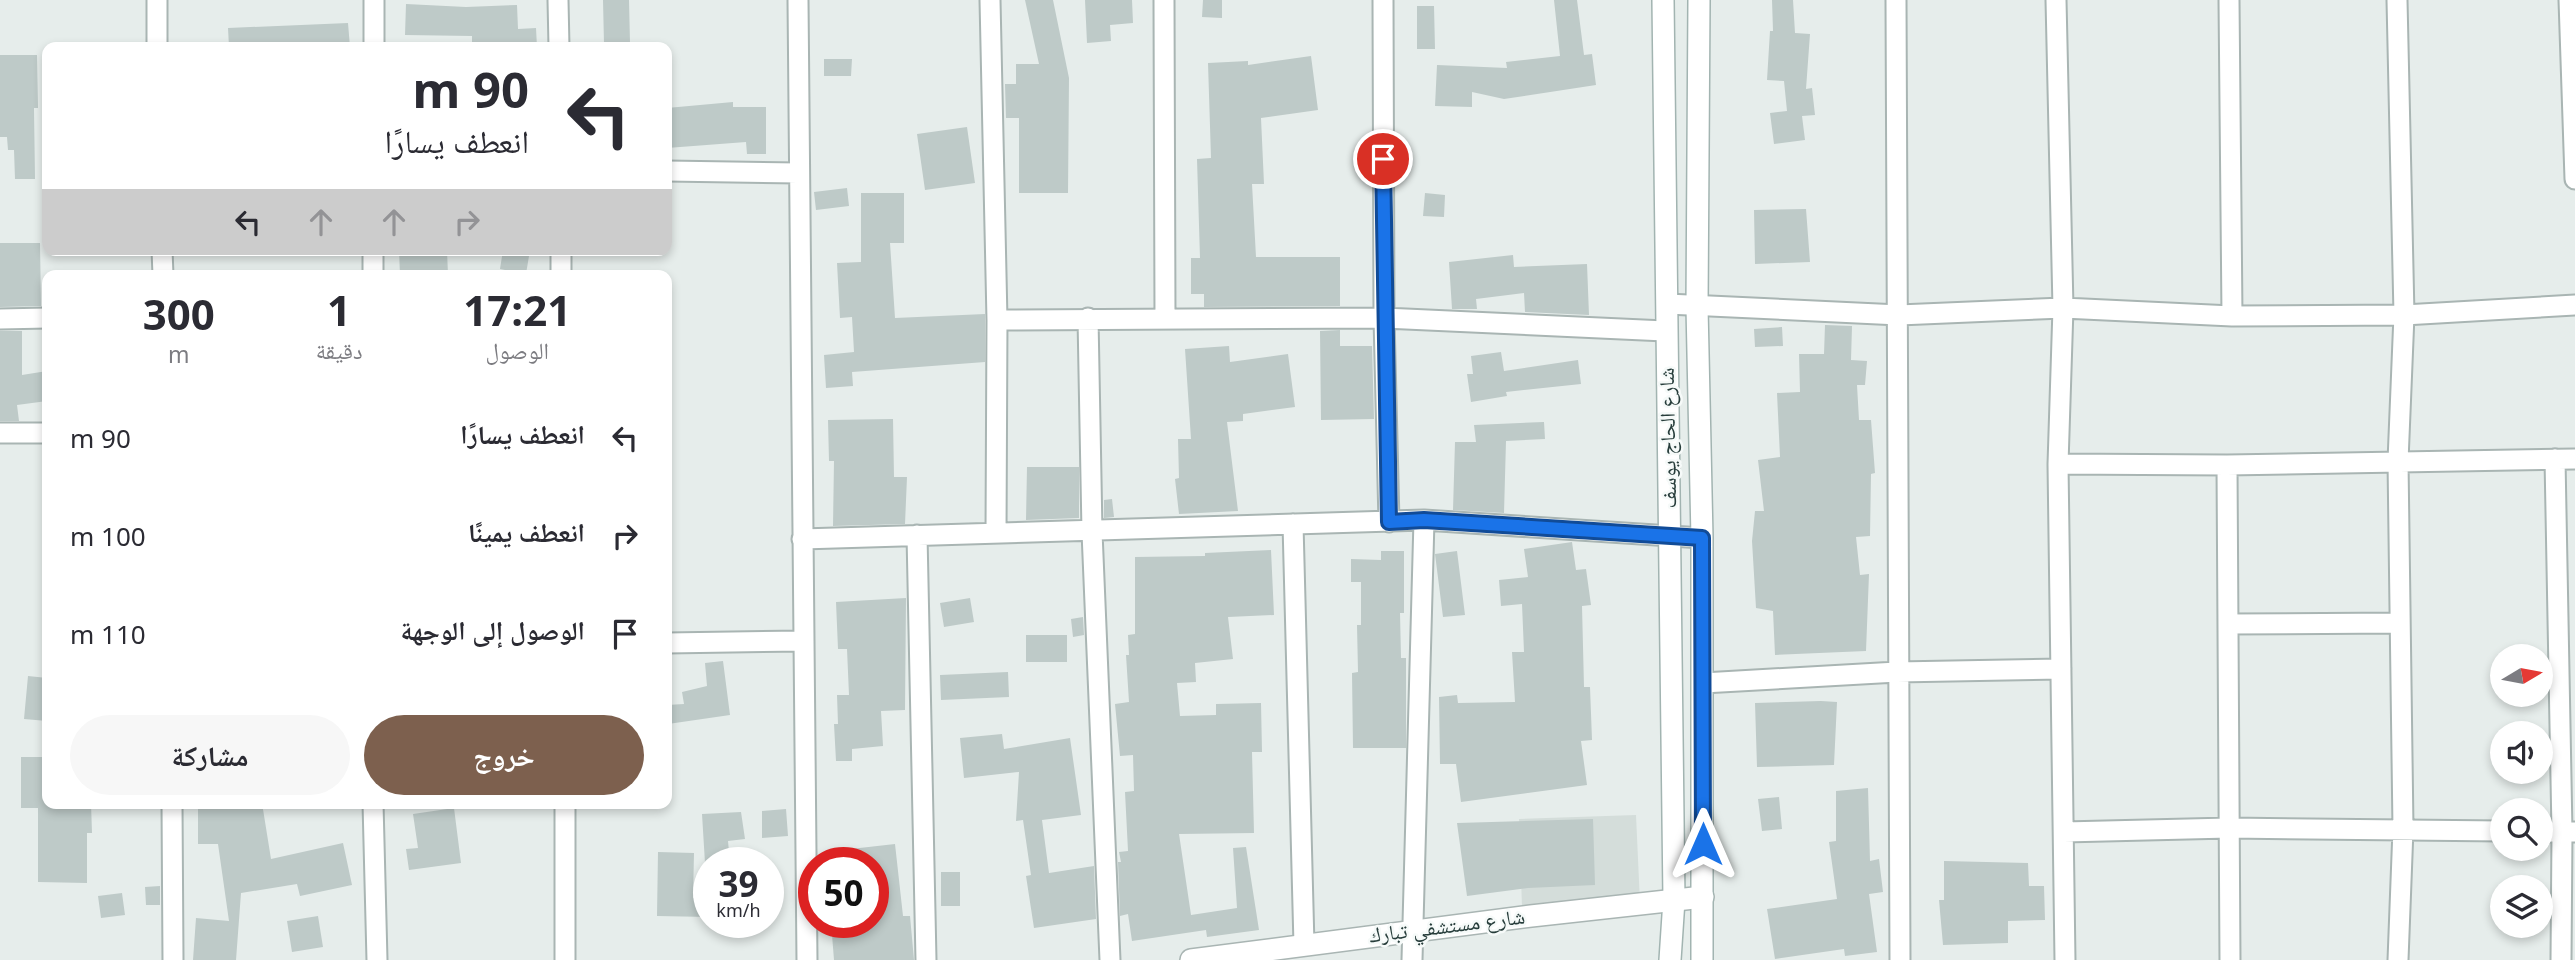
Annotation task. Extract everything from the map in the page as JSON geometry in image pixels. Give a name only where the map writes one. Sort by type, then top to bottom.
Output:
[{"type":"main road","name":"شارع الحاج يوسف","points":[[1663,0],[1674,900],[1671,960]]},
{"type":"main road","name":"شارع الحاج يوسف","points":[[1699,0],[1697,307],[1702,538],[1702,960]]},
{"type":"main road","name":"شارع مستشفي تبارك","points":[[1197,960],[1413,930],[1703,897]]},
{"type":"street","points":[[157,0],[157,42]]},
{"type":"street","points":[[374,0],[374,42]]},
{"type":"street","points":[[558,0],[559,42]]},
{"type":"street","points":[[798,0],[807,960]]},
{"type":"street","points":[[990,0],[997,320],[996,533]]},
{"type":"street","points":[[1164,0],[1165,317]]},
{"type":"street","points":[[1383,0],[1384,318],[1389,522]]},
{"type":"street","points":[[1896,0],[1900,960]]},
{"type":"street","points":[[2056,0],[2063,308],[2058,464],[2064,960]]},
{"type":"street","points":[[2229,0],[2232,316]]},
{"type":"street","points":[[2397,0],[2404,315],[2398,461],[2403,829],[2398,960]]},
{"type":"street","points":[[2569,0],[2575,179]]},
{"type":"street","points":[[672,171],[798,173]]},
{"type":"street","points":[[1667,304],[1899,315],[2063,308],[2232,316],[2404,315],[2575,304]]},
{"type":"street","points":[[997,320],[1165,317],[1384,318],[1665,331]]},
{"type":"street","points":[[0,319],[42,318]]},
{"type":"street","points":[[1088,318],[1092,532],[1110,960]]},
{"type":"street","points":[[0,433],[42,433]]},
{"type":"street","points":[[2555,459],[2569,832],[2561,960]]},
{"type":"street","points":[[2058,464],[2227,465],[2575,459]]},
{"type":"street","points":[[2227,465],[2230,960]]},
{"type":"street","points":[[802,539],[1424,520],[1702,538]]},
{"type":"street","points":[[1412,960],[1424,520]]},
{"type":"street","points":[[1293,524],[1304,944]]},
{"type":"street","points":[[917,535],[926,960]]},
{"type":"street","points":[[2228,624],[2399,623]]},
{"type":"street","points":[[672,643],[803,641]]},
{"type":"street","points":[[1703,683],[1897,672],[2061,669]]},
{"type":"street","points":[[172,809],[173,960]]},
{"type":"street","points":[[373,809],[377,960]]},
{"type":"street","points":[[565,809],[565,960]]},
{"type":"street","points":[[2064,832],[2229,828],[2490,831]]},
{"type":"shaded area","points":[[1636,815],[1640,903],[1522,907],[1519,819]]},
{"type":"building","points":[[603,0],[629,0],[630,42],[604,42]]},
{"type":"building","points":[[1025,0],[1053,0],[1069,78],[1068,193],[1019,193],[1019,118],[1006,118],[1005,84],[1016,84],[1016,64],[1039,64]]},
{"type":"building","points":[[1085,0],[1132,0],[1133,23],[1110,25],[1111,41],[1087,43]]},
{"type":"building","points":[[1203,0],[1222,0],[1222,18],[1202,17]]},
{"type":"building","points":[[1554,0],[1577,0],[1584,55],[1592,54],[1596,85],[1504,99],[1472,92],[1472,107],[1435,106],[1437,65],[1507,68],[1506,62],[1560,56]]},
{"type":"building","points":[[1772,0],[1793,0],[1795,33],[1810,34],[1806,89],[1812,88],[1815,115],[1802,116],[1805,140],[1774,144],[1770,113],[1787,111],[1784,81],[1767,80],[1770,31],[1773,31]]},
{"type":"building","points":[[406,4],[466,7],[517,5],[518,29],[536,28],[537,42],[472,42],[472,36],[405,35]]},
{"type":"building","points":[[1417,6],[1434,6],[1435,49],[1417,49]]},
{"type":"building","points":[[348,23],[350,42],[229,42],[228,28]]},
{"type":"building","points":[[0,55],[37,55],[38,108],[34,108],[35,179],[15,179],[14,150],[8,150],[7,137],[0,137]]},
{"type":"building","points":[[1311,56],[1318,110],[1261,118],[1264,184],[1252,184],[1256,257],[1340,257],[1340,306],[1204,307],[1204,294],[1191,294],[1191,258],[1200,258],[1197,159],[1211,158],[1208,63],[1248,61],[1248,65]]},
{"type":"building","points":[[824,59],[852,59],[851,76],[824,76]]},
{"type":"building","points":[[733,102],[733,107],[766,107],[766,154],[747,154],[746,142],[672,148],[672,108]]},
{"type":"building","points":[[967,127],[975,183],[925,190],[917,134]]},
{"type":"building","points":[[847,188],[849,206],[816,210],[814,192]]},
{"type":"building","points":[[861,193],[904,193],[904,243],[890,243],[895,318],[985,314],[985,362],[852,372],[853,386],[826,388],[824,355],[854,352],[852,317],[840,318],[837,263],[861,262]]},
{"type":"building","points":[[1425,193],[1445,195],[1444,217],[1423,216]]},
{"type":"building","points":[[1806,209],[1810,262],[1755,264],[1754,210]]},
{"type":"building","points":[[0,243],[40,243],[41,306],[0,307]]},
{"type":"building","points":[[1513,255],[1514,267],[1587,264],[1589,315],[1525,312],[1524,293],[1476,299],[1477,309],[1452,309],[1449,262]]},
{"type":"building","points":[[399,256],[447,256],[448,270],[400,270]]},
{"type":"building","points":[[502,256],[529,256],[527,270],[500,269]]},
{"type":"building","points":[[1825,325],[1852,326],[1851,360],[1867,361],[1865,385],[1857,385],[1859,420],[1871,420],[1875,473],[1871,474],[1870,536],[1856,537],[1860,575],[1869,574],[1866,651],[1775,655],[1773,611],[1756,608],[1752,541],[1755,511],[1764,511],[1758,460],[1780,457],[1777,393],[1800,392],[1799,354],[1824,354]]},
{"type":"building","points":[[1782,327],[1783,346],[1755,347],[1754,329]]},
{"type":"building","points":[[1340,330],[1340,346],[1372,346],[1374,419],[1321,420],[1320,331]]},
{"type":"building","points":[[0,331],[22,331],[22,375],[42,372],[42,402],[17,405],[19,421],[0,421]]},
{"type":"building","points":[[1229,346],[1230,362],[1288,354],[1295,407],[1243,414],[1243,421],[1227,422],[1238,511],[1179,514],[1175,479],[1179,478],[1178,439],[1191,439],[1185,349]]},
{"type":"building","points":[[1501,352],[1504,371],[1578,360],[1581,384],[1506,392],[1507,396],[1471,402],[1467,374],[1473,374],[1471,356]]},
{"type":"building","points":[[893,419],[894,477],[907,477],[905,524],[833,526],[834,461],[829,461],[828,420]]},
{"type":"building","points":[[1544,422],[1545,439],[1506,441],[1504,513],[1453,510],[1455,442],[1476,442],[1474,425]]},
{"type":"building","points":[[1027,467],[1079,467],[1079,518],[1026,520]]},
{"type":"building","points":[[1112,499],[1114,517],[1104,518],[1104,500]]},
{"type":"building","points":[[1572,542],[1576,570],[1586,569],[1591,605],[1582,606],[1584,687],[1590,687],[1592,740],[1581,741],[1587,785],[1461,802],[1456,764],[1440,764],[1439,697],[1457,695],[1458,703],[1515,702],[1512,652],[1524,652],[1522,604],[1501,606],[1499,580],[1528,577],[1524,549]]},
{"type":"building","points":[[1271,550],[1274,615],[1228,617],[1233,659],[1195,663],[1196,682],[1177,683],[1180,716],[1216,715],[1216,704],[1261,703],[1262,752],[1252,752],[1254,833],[1179,834],[1191,915],[1237,908],[1233,848],[1246,847],[1259,930],[1207,937],[1206,930],[1132,941],[1128,914],[1120,916],[1118,862],[1121,862],[1119,852],[1128,851],[1125,792],[1134,791],[1133,755],[1120,756],[1115,704],[1129,702],[1126,655],[1129,655],[1128,635],[1135,634],[1135,557],[1205,556],[1205,553]]},
{"type":"building","points":[[1381,551],[1404,551],[1404,613],[1400,613],[1401,658],[1406,658],[1406,748],[1353,748],[1352,673],[1358,672],[1357,625],[1361,625],[1361,582],[1351,582],[1351,559],[1381,560]]},
{"type":"building","points":[[1457,551],[1465,615],[1443,617],[1435,554]]},
{"type":"building","points":[[906,598],[905,710],[881,711],[883,746],[852,749],[852,761],[836,761],[834,724],[838,724],[837,695],[849,695],[847,649],[838,649],[836,602]]},
{"type":"building","points":[[970,598],[974,622],[944,627],[940,603]]},
{"type":"building","points":[[1083,617],[1084,635],[1073,637],[1071,619]]},
{"type":"building","points":[[1026,635],[1067,635],[1067,662],[1026,662]]},
{"type":"building","points":[[723,661],[730,715],[672,723],[672,705],[684,704],[682,692],[707,686],[705,663]]},
{"type":"building","points":[[1008,672],[1009,697],[941,700],[940,675]]},
{"type":"building","points":[[28,676],[42,677],[42,721],[24,719]]},
{"type":"building","points":[[1837,702],[1834,765],[1757,767],[1755,703]]},
{"type":"building","points":[[1002,734],[1004,749],[1070,738],[1081,815],[1042,820],[1049,873],[1094,866],[1096,919],[1034,928],[1026,876],[1031,875],[1023,820],[1016,821],[1019,772],[964,778],[960,738]]},
{"type":"building","points":[[21,757],[42,757],[42,809],[91,809],[92,833],[87,833],[87,883],[38,882],[38,808],[21,808]]},
{"type":"building","points":[[1868,788],[1870,861],[1879,859],[1883,892],[1869,894],[1877,952],[1845,956],[1844,949],[1775,959],[1767,909],[1837,899],[1829,842],[1836,841],[1836,791]]},
{"type":"building","points":[[1779,797],[1782,829],[1762,831],[1758,799]]},
{"type":"building","points":[[198,809],[263,809],[271,859],[343,843],[352,885],[300,896],[297,884],[241,893],[236,960],[193,960],[196,918],[229,921],[218,844],[198,844]]},
{"type":"building","points":[[454,809],[461,863],[409,870],[406,849],[418,848],[413,814]]},
{"type":"building","points":[[786,809],[788,836],[762,838],[762,811]]},
{"type":"building","points":[[741,812],[745,839],[728,841],[729,847],[704,847],[702,814]]},
{"type":"building","points":[[1593,819],[1595,885],[1528,888],[1467,896],[1457,823]]},
{"type":"building","points":[[895,844],[903,916],[910,916],[914,960],[834,960],[832,938],[889,938],[889,847],[868,847]]},
{"type":"building","points":[[658,852],[693,853],[693,917],[657,916]]},
{"type":"building","points":[[1944,861],[2028,863],[2029,886],[2044,886],[2045,920],[2008,921],[2008,943],[1943,945],[1939,900],[1944,900]]},
{"type":"building","points":[[941,872],[960,872],[960,906],[941,906]]},
{"type":"building","points":[[160,886],[160,905],[146,905],[145,887]]},
{"type":"building","points":[[122,893],[125,915],[101,918],[98,896]]},
{"type":"building","points":[[318,916],[323,947],[292,952],[287,921]]},
{"type":"route","points":[[1383,159],[1389,522],[1424,520],[1702,538],[1703,844]]}]
